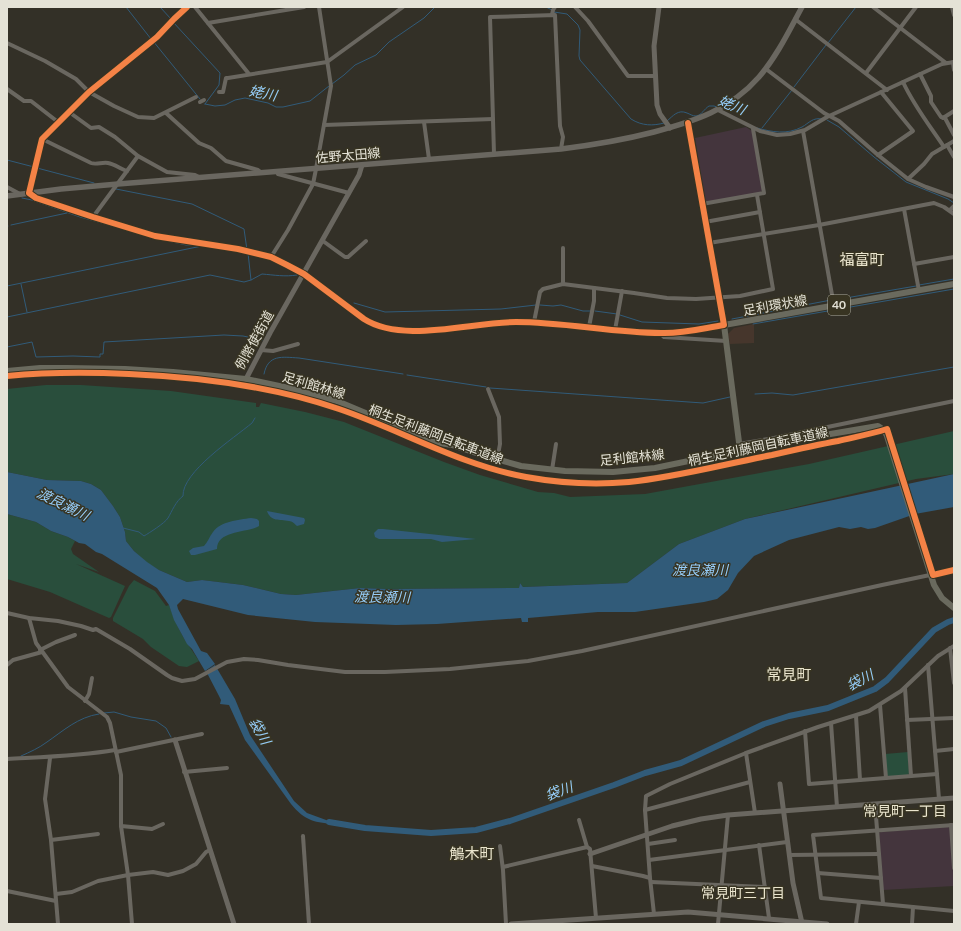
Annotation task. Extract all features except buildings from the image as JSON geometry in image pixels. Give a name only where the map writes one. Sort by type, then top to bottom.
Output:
[{"type":"main road","points":[[688,123],[720,109],[746,90],[766,68],[802,7]]},
{"type":"main road","name":"佐野太田線","points":[[7,196],[199,177],[561,149],[615,141],[667,124],[688,123]]},
{"type":"main road","name":"足利環状線","points":[[724,325],[954,284]]},
{"type":"main road","points":[[724,325],[740,447]]},
{"type":"main road","name":"例幣使街道","points":[[7,371],[68,368],[125,369],[246,379]]},
{"type":"main road","name":"足利館林線","points":[[246,379],[284,387],[336,401],[387,422],[427,441],[452,445],[521,466],[552,470],[597,472],[634,470],[701,459],[740,447],[876,426],[883,428],[930,574],[938,594],[944,601],[953,607]]},
{"type":"street","points":[[187,7],[157,37],[89,92],[42,140],[29,193],[36,198],[164,238],[238,249],[287,264],[304,274],[364,319],[382,328],[396,330],[425,330],[500,322],[534,322],[662,334],[724,325],[688,123]]},
{"type":"street","points":[[195,7],[249,74]]},
{"type":"street","points":[[208,23],[304,7]]},
{"type":"street","points":[[271,258],[313,184],[316,169],[331,86],[320,7]]},
{"type":"street","points":[[219,92],[223,92],[226,78],[327,62],[403,7]]},
{"type":"street","points":[[552,15],[555,7]]},
{"type":"street","points":[[575,7],[596,32],[613,58],[628,76],[656,76]]},
{"type":"street","points":[[660,7],[654,46],[657,109],[667,124]]},
{"type":"street","points":[[873,7],[946,63]]},
{"type":"street","points":[[866,73],[916,7]]},
{"type":"street","points":[[952,7],[954,15]]},
{"type":"street","points":[[494,154],[490,17],[556,15],[560,126],[563,137],[561,149]]},
{"type":"street","points":[[795,19],[887,90]]},
{"type":"street","points":[[7,43],[45,61],[76,79],[89,92],[138,117],[151,119],[196,97]]},
{"type":"street","points":[[720,109],[753,129],[777,135],[784,135],[803,131],[828,117],[946,63],[954,62],[954,70]]},
{"type":"street","points":[[766,68],[828,117],[839,121],[908,179],[954,197]]},
{"type":"street","points":[[920,74],[931,96],[931,102],[954,135]]},
{"type":"street","points":[[903,82],[912,100],[954,157]]},
{"type":"street","points":[[7,89],[24,101],[31,101],[58,122]]},
{"type":"street","points":[[878,155],[913,131],[881,92]]},
{"type":"street","points":[[943,118],[954,111]]},
{"type":"street","points":[[69,112],[91,128],[98,127],[115,137],[138,156],[166,172],[195,175],[199,177]]},
{"type":"street","points":[[166,113],[199,143],[212,148],[226,161],[258,170],[262,173]]},
{"type":"street","points":[[324,125],[493,119]]},
{"type":"street","points":[[424,122],[429,159]]},
{"type":"street","points":[[702,204],[764,193],[753,129]]},
{"type":"street","points":[[803,131],[834,306]]},
{"type":"street","points":[[42,140],[90,163],[109,163],[127,171]]},
{"type":"street","points":[[908,179],[932,154],[954,141]]},
{"type":"street","points":[[93,217],[138,156]]},
{"type":"street","name":"例幣使街道","points":[[246,379],[361,172],[362,164]]},
{"type":"street","points":[[276,172],[278,174],[349,193]]},
{"type":"street","points":[[7,187],[20,194]]},
{"type":"street","points":[[534,322],[540,292],[544,289],[563,284],[679,299],[719,298],[773,289],[757,195]]},
{"type":"street","points":[[709,243],[819,225],[934,203],[950,210],[954,214]]},
{"type":"street","points":[[950,210],[954,206]]},
{"type":"street","points":[[904,209],[919,291]]},
{"type":"street","points":[[706,222],[760,212]]},
{"type":"street","points":[[323,241],[345,257],[348,257],[366,241]]},
{"type":"street","points":[[563,248],[563,284]]},
{"type":"street","points":[[914,264],[954,257]]},
{"type":"street","points":[[590,327],[594,301],[594,288]]},
{"type":"street","points":[[615,330],[622,291]]},
{"type":"street","points":[[662,334],[664,337],[726,341]]},
{"type":"street","points":[[261,350],[273,351],[298,344]]},
{"type":"street","points":[[488,389],[499,417],[500,444],[498,460]]},
{"type":"street","points":[[740,447],[774,438],[954,401]]},
{"type":"street","points":[[552,470],[556,444]]},
{"type":"street","points":[[7,613],[29,618],[58,621],[93,630],[96,629],[114,639],[167,675],[177,680],[189,681],[207,674],[217,667],[231,661],[244,659],[345,672],[368,673],[450,669],[528,661],[582,651],[930,574]]},
{"type":"street","points":[[29,618],[36,643],[70,690],[107,717],[110,723],[121,780],[121,826],[128,874],[132,924]]},
{"type":"street","points":[[7,665],[13,660],[41,651],[56,642],[75,635]]},
{"type":"street","points":[[654,914],[645,798],[648,795],[670,784],[710,769],[746,753],[806,731],[856,716],[880,705],[905,688],[928,665],[952,647]]},
{"type":"street","points":[[952,647],[954,683]]},
{"type":"street","points":[[928,665],[939,799]]},
{"type":"street","points":[[85,701],[89,694],[92,678]]},
{"type":"street","points":[[905,688],[911,776]]},
{"type":"street","points":[[880,705],[886,778]]},
{"type":"street","points":[[856,716],[860,780]]},
{"type":"street","points":[[907,720],[954,718]]},
{"type":"street","points":[[831,723],[837,807]]},
{"type":"street","points":[[806,731],[809,784],[937,774]]},
{"type":"street","points":[[7,759],[50,758],[116,751],[202,734]]},
{"type":"street","points":[[175,740],[184,772],[234,924]]},
{"type":"street","points":[[935,751],[954,749]]},
{"type":"street","points":[[746,753],[755,813]]},
{"type":"street","points":[[50,758],[45,799],[51,840],[58,924]]},
{"type":"street","points":[[184,772],[227,768]]},
{"type":"street","points":[[646,810],[750,782]]},
{"type":"street","points":[[780,784],[793,883],[802,923]]},
{"type":"street","points":[[590,854],[687,822],[728,815],[954,798]]},
{"type":"street","points":[[875,804],[883,904]]},
{"type":"street","points":[[718,924],[728,815]]},
{"type":"street","points":[[579,820],[587,847],[590,849],[596,918]]},
{"type":"street","points":[[121,826],[152,829],[163,824]]},
{"type":"street","points":[[954,868],[952,825],[813,835],[821,898],[954,911]]},
{"type":"street","points":[[51,840],[98,834]]},
{"type":"street","points":[[303,836],[309,924]]},
{"type":"street","points":[[648,844],[675,840]]},
{"type":"street","points":[[649,860],[787,842]]},
{"type":"street","points":[[759,845],[769,918]]},
{"type":"street","points":[[500,846],[503,868],[506,924]]},
{"type":"street","points":[[503,868],[587,847]]},
{"type":"street","points":[[56,894],[72,892],[98,881],[128,874],[153,872],[168,875],[183,871],[196,864],[206,852],[210,850]]},
{"type":"street","points":[[789,854],[879,854]]},
{"type":"street","points":[[592,866],[643,876],[651,880],[722,886],[765,887]]},
{"type":"street","points":[[818,872],[881,878]]},
{"type":"street","points":[[7,891],[56,901]]},
{"type":"street","points":[[856,924],[859,902]]},
{"type":"street","points":[[912,924],[913,907]]},
{"type":"street","points":[[511,924],[688,912],[827,924]]},
{"type":"shaded area","points":[[746,127],[752,131],[762,190],[760,193],[705,202],[695,138]]},
{"type":"shaded area","points":[[754,324],[754,343],[730,344],[728,334],[734,328]]},
{"type":"shaded area","points":[[950,828],[954,886],[883,890],[879,833]]},
{"type":"green space","points":[[46,385],[81,385],[171,391],[256,403],[256,407],[259,407],[261,403],[305,412],[344,422],[480,475],[538,492],[554,493],[570,497],[645,494],[809,464],[954,431],[954,474],[916,479],[745,519],[679,544],[627,583],[523,587],[520,583],[519,588],[360,588],[296,595],[281,594],[243,585],[202,580],[187,582],[159,570],[147,563],[126,541],[125,532],[120,517],[101,490],[91,484],[81,481],[47,480],[7,472],[7,389]]},
{"type":"green space","points":[[7,514],[36,522],[51,531],[75,541],[71,549],[73,554],[99,572],[76,564],[125,586],[111,617],[109,618],[50,592],[7,579]]},
{"type":"green space","points":[[134,580],[155,591],[166,606],[169,605],[182,634],[199,661],[187,667],[179,666],[151,647],[143,639],[113,621],[113,618],[129,586]]},
{"type":"green space","points":[[908,752],[908,775],[890,777],[887,775],[885,754]]},
{"type":"water","name":"渡良瀬川","points":[[7,472],[47,480],[81,481],[91,484],[101,490],[120,517],[125,532],[126,541],[134,551],[159,570],[187,582],[202,580],[243,585],[281,594],[296,595],[360,588],[519,588],[520,583],[523,587],[627,583],[679,544],[745,519],[954,474],[954,507],[915,514],[875,528],[868,529],[861,527],[850,529],[839,527],[789,540],[754,556],[738,573],[728,590],[717,599],[635,612],[598,612],[528,618],[528,622],[522,622],[521,618],[437,624],[396,625],[315,622],[248,615],[183,599],[177,605],[178,609],[201,651],[207,653],[215,664],[205,671],[192,649],[187,644],[174,620],[169,605],[157,588],[85,544],[79,543],[51,531],[36,522],[7,514]]},
{"type":"water","points":[[267,511],[304,518],[304,524],[297,526],[290,521],[273,518]]},
{"type":"water","points":[[251,518],[259,521],[259,526],[227,535],[218,543],[217,549],[191,555],[189,551],[193,548],[204,546],[216,528],[220,525],[235,520]]},
{"type":"water","points":[[378,529],[476,539],[442,542],[431,539],[379,539],[375,537],[374,533]]},
{"type":"water","points":[[215,665],[235,699],[250,735],[294,801],[307,813],[337,824],[316,822],[306,818],[291,804],[245,740],[229,705],[220,704],[221,700],[206,671]]},
{"type":"waterway","points":[[126,7],[151,39]]},
{"type":"waterway","name":"姥川","points":[[160,7],[171,19]]},
{"type":"waterway","name":"姥川","points":[[332,84],[355,65],[376,55],[389,42],[424,18],[435,7]]},
{"type":"waterway","name":"姥川","points":[[546,7],[552,10]]},
{"type":"waterway","points":[[828,43],[856,7]]},
{"type":"waterway","name":"姥川","points":[[554,12],[567,14],[578,25],[580,30],[580,60],[631,119],[648,125],[664,123]]},
{"type":"waterway","name":"姥川","points":[[173,22],[220,73],[219,85],[205,104]]},
{"type":"waterway","points":[[153,41],[200,99]]},
{"type":"waterway","points":[[794,87],[826,45]]},
{"type":"waterway","name":"姥川","points":[[205,104],[215,106],[225,105],[235,100],[245,98],[268,103],[276,107],[283,107],[310,101],[329,86]]},
{"type":"waterway","points":[[762,128],[792,90]]},
{"type":"waterway","name":"姥川","points":[[667,121],[678,112],[684,112],[696,116],[709,106],[717,107]]},
{"type":"waterway","name":"姥川","points":[[757,128],[774,132],[785,132],[796,130],[814,120],[822,119]]},
{"type":"waterway","name":"姥川","points":[[827,120],[839,127],[906,182],[948,199],[954,203]]},
{"type":"waterway","points":[[7,160],[34,167]]},
{"type":"waterway","points":[[37,168],[94,183]]},
{"type":"waterway","points":[[116,189],[192,204],[244,229],[247,250]]},
{"type":"waterway","points":[[22,198],[113,226]]},
{"type":"waterway","points":[[11,225],[67,213]]},
{"type":"waterway","points":[[168,241],[186,245],[199,245]]},
{"type":"waterway","points":[[7,286],[202,246]]},
{"type":"waterway","points":[[248,253],[251,280]]},
{"type":"waterway","points":[[7,317],[210,275],[244,282],[262,274],[284,276],[297,275]]},
{"type":"waterway","points":[[919,285],[954,279]]},
{"type":"waterway","points":[[21,284],[27,312]]},
{"type":"waterway","points":[[834,300],[916,286]]},
{"type":"waterway","points":[[753,324],[954,289]]},
{"type":"waterway","points":[[732,319],[831,300]]},
{"type":"waterway","points":[[354,303],[385,312],[501,309],[536,305]]},
{"type":"waterway","points":[[540,305],[561,305],[583,311],[591,311]]},
{"type":"waterway","points":[[595,311],[617,314]]},
{"type":"waterway","points":[[620,315],[642,322],[699,324],[718,321]]},
{"type":"waterway","points":[[7,347],[32,342],[36,357],[100,357],[100,354],[103,354],[104,342],[224,335],[243,336],[262,340]]},
{"type":"waterway","points":[[264,374],[266,368],[272,360],[282,357],[299,358],[403,374]]},
{"type":"waterway","points":[[755,394],[772,393],[793,395],[954,367]]},
{"type":"waterway","points":[[407,375],[486,387]]},
{"type":"waterway","points":[[490,388],[703,403],[730,397]]},
{"type":"waterway","points":[[123,528],[139,532],[144,536],[157,528],[168,518],[176,503],[183,496],[185,487],[191,477],[200,466],[222,446],[252,423],[255,418]]},
{"type":"waterway","name":"袋川","points":[[329,822],[365,828],[431,833],[476,830],[510,821],[645,773],[681,763],[764,724],[789,716],[828,708],[875,689],[887,680],[934,630],[954,620]]},
{"type":"waterway","points":[[104,713],[114,712],[131,717],[156,721],[166,728],[171,737]]},
{"type":"waterway","points":[[21,756],[41,746],[78,721],[99,714]]},
{"type":"cycle path","points":[[187,7],[157,37],[89,92],[42,139],[29,193],[36,198],[155,236],[238,249],[271,257],[304,274],[364,319],[380,326],[398,330],[417,331],[498,323],[534,322],[643,333],[669,333],[685,332],[724,325],[688,123]]},
{"type":"cycle path","name":"桐生足利藤岡自転車道線","points":[[7,376],[68,373],[129,374],[156,375],[236,384],[288,394],[339,409],[362,417],[454,456],[502,471],[526,477],[577,483],[616,483],[665,477],[838,441],[887,429],[933,575],[954,570]]},
{"type":"district","name":"福富町","points":[[862,260]]},
{"type":"district","name":"常見町","points":[[789,675]]},
{"type":"district","name":"常見町一丁目","points":[[905,811]]},
{"type":"district","name":"鵤木町","points":[[472,854]]},
{"type":"district","name":"常見町三丁目","points":[[743,893]]}]
